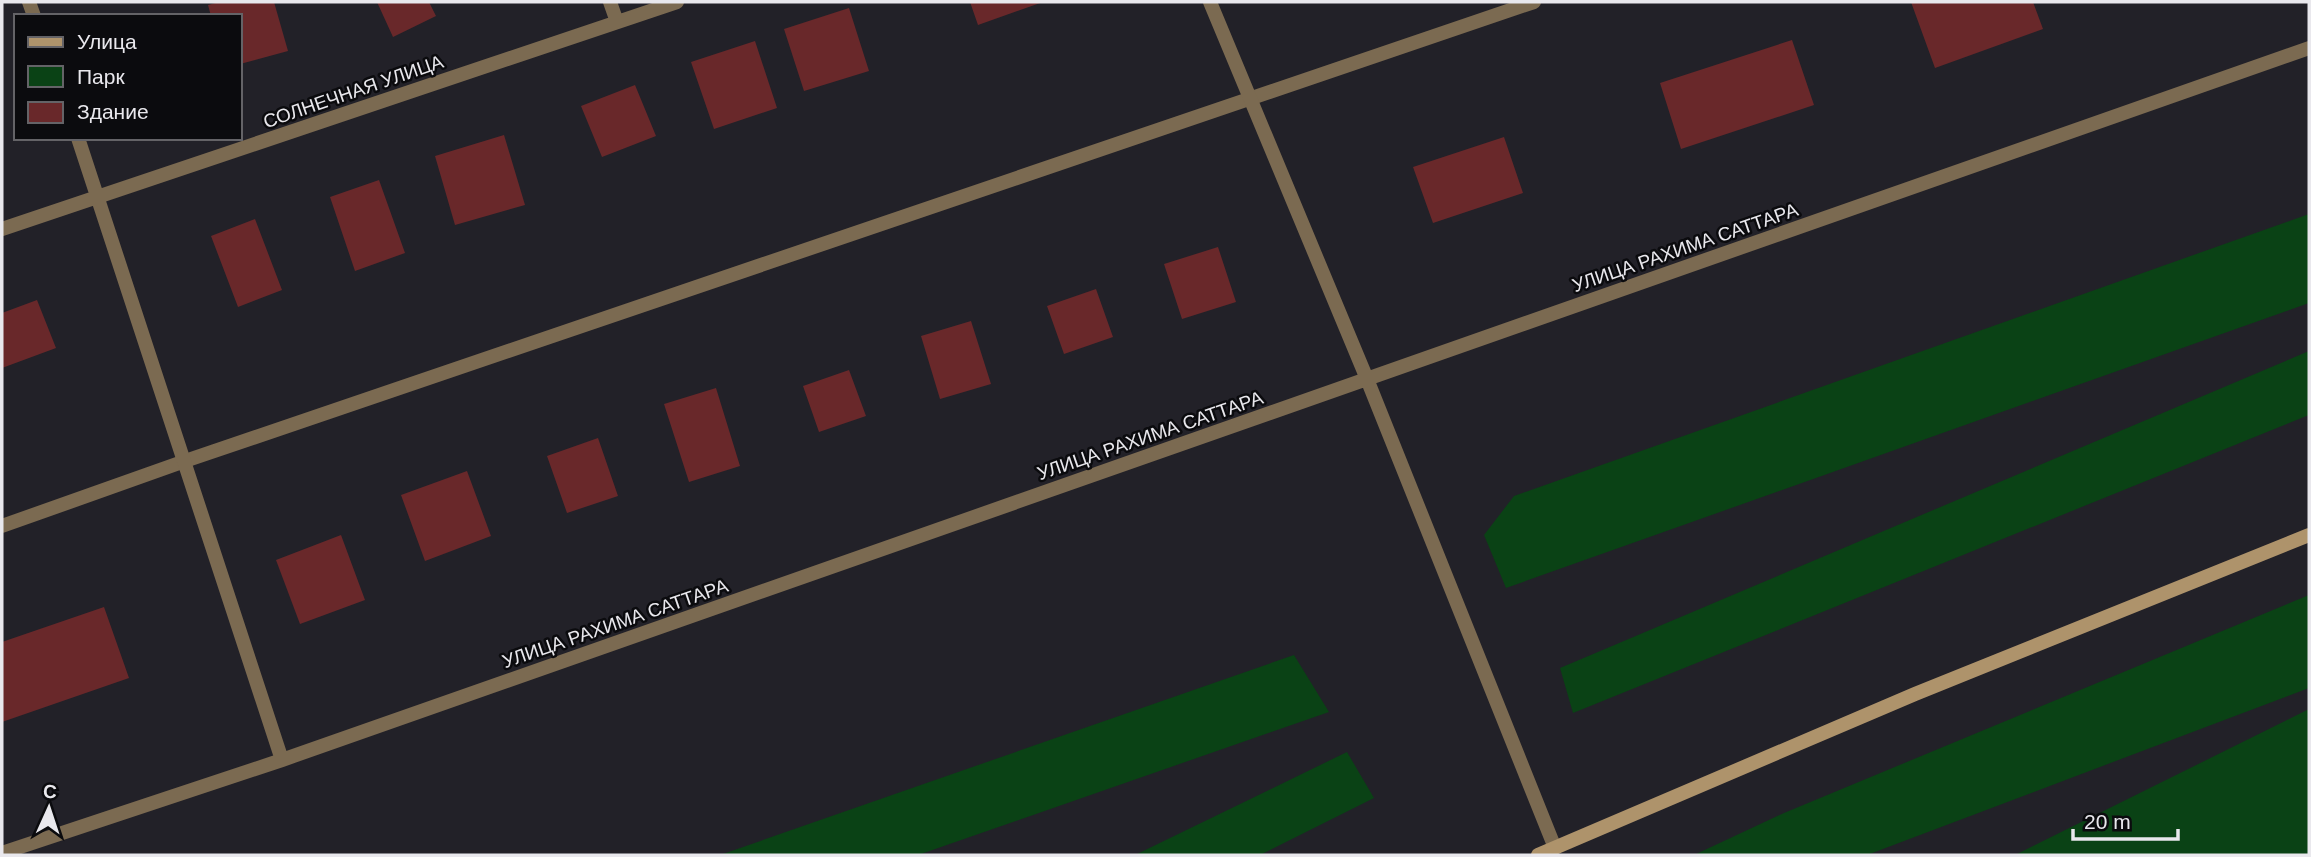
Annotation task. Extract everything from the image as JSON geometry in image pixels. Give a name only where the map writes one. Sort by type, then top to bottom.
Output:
[{"type":"main road","points":[[1538,855],[1915,694],[2309,535]]},
{"type":"street","points":[[610,2],[617,22]]},
{"type":"street","name":"СОЛНЕЧНАЯ УЛИЦА","points":[[2,229],[677,2]]},
{"type":"street","points":[[1210,2],[1367,379],[1555,848]]},
{"type":"street","points":[[2,526],[185,461],[1534,2]]},
{"type":"street","name":"УЛИЦА РАХИМА САТТАРА","points":[[2,853],[282,760],[2309,48]]},
{"type":"street","points":[[79,140],[282,760]]},
{"type":"green space","points":[[2309,214],[2309,303],[1506,588],[1484,535],[1514,496]]},
{"type":"green space","points":[[2309,351],[2309,415],[1573,713],[1560,668]]},
{"type":"green space","points":[[2309,595],[2309,688],[1867,855],[1694,855],[1784,813]]},
{"type":"green space","points":[[1294,655],[1329,712],[918,855],[720,855]]},
{"type":"green space","points":[[2309,709],[2309,855],[2015,855]]},
{"type":"green space","points":[[1347,752],[1374,798],[1260,855],[1135,855]]},
{"type":"building","points":[[219,2],[274,2],[288,51],[242,63],[242,14],[210,14],[208,5]]},
{"type":"building","points":[[377,2],[429,2],[436,16],[393,37]]},
{"type":"building","points":[[970,2],[1043,2],[978,25]]},
{"type":"building","points":[[1911,2],[2033,2],[2043,29],[1935,68]]},
{"type":"building","points":[[849,8],[869,71],[804,91],[784,29]]},
{"type":"building","points":[[1792,40],[1814,105],[1681,149],[1660,83]]},
{"type":"building","points":[[755,41],[777,108],[714,129],[691,62]]},
{"type":"building","points":[[635,85],[656,136],[602,157],[581,106]]},
{"type":"building","points":[[504,135],[525,205],[455,225],[435,156]]},
{"type":"building","points":[[1504,137],[1523,193],[1433,223],[1413,167]]},
{"type":"building","points":[[379,180],[405,253],[355,271],[330,197]]},
{"type":"building","points":[[255,219],[282,290],[238,307],[211,236]]},
{"type":"building","points":[[1218,247],[1236,302],[1182,319],[1164,264]]},
{"type":"building","points":[[1096,289],[1113,337],[1064,354],[1047,306]]},
{"type":"building","points":[[37,300],[56,348],[2,368],[2,313]]},
{"type":"building","points":[[971,321],[991,384],[940,399],[921,336]]},
{"type":"building","points":[[849,370],[866,416],[819,432],[803,386]]},
{"type":"building","points":[[716,388],[740,466],[689,482],[664,404]]},
{"type":"building","points":[[598,438],[618,496],[567,513],[547,456]]},
{"type":"building","points":[[467,471],[491,536],[425,561],[401,495]]},
{"type":"building","points":[[341,535],[365,600],[300,624],[276,560]]},
{"type":"building","points":[[104,607],[129,678],[2,722],[2,642]]}]
